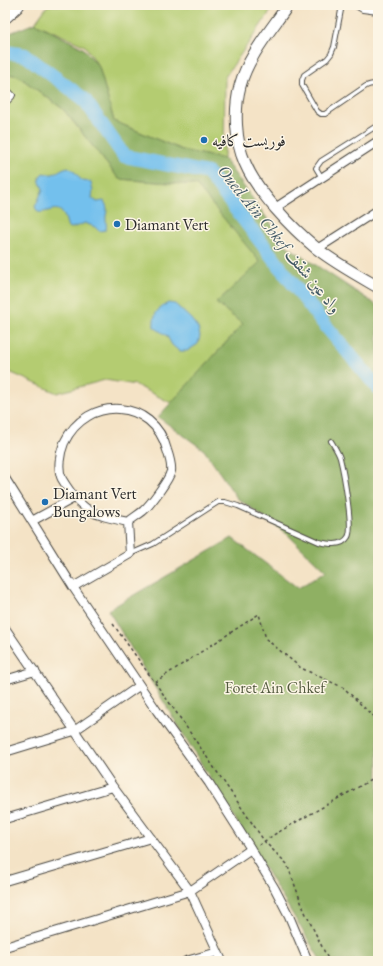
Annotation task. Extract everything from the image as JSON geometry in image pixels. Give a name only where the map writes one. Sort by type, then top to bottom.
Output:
[{"type":"highway","points":[[5,16],[17,5]]},
{"type":"street","points":[[288,5],[251,60],[240,85],[237,105],[238,135],[245,164],[253,178],[275,208],[317,249],[378,287]]},
{"type":"street","points":[[358,5],[363,8],[378,10]]},
{"type":"street","points":[[275,208],[378,141]]},
{"type":"street","points":[[317,249],[378,210]]},
{"type":"street","points":[[120,409],[131,412],[146,418],[156,428],[165,442],[171,471],[156,495],[143,510],[128,522],[99,515],[85,508],[74,498],[61,476],[61,451],[67,437],[76,425],[89,414],[103,410],[120,409]]},
{"type":"street","points":[[5,478],[73,587],[139,686],[209,783],[251,849],[289,916],[308,961]]},
{"type":"street","points":[[32,521],[74,498]]},
{"type":"street","points":[[73,587],[130,554],[128,522]]},
{"type":"street","points":[[5,628],[113,788],[190,891],[222,961]]},
{"type":"street","points":[[5,680],[35,671]]},
{"type":"street","points":[[5,752],[74,731],[139,686]]},
{"type":"street","points":[[5,819],[113,788]]},
{"type":"street","points":[[5,881],[151,838]]},
{"type":"street","points":[[5,947],[190,891],[251,849]]},
{"type":"street","points":[[186,961],[218,952]]},
{"type":"lane","points":[[342,5],[334,47],[327,59],[304,75],[302,85],[317,111],[321,114],[325,114],[366,86],[371,84],[378,86]]},
{"type":"lane","points":[[5,88],[13,95],[5,104]]},
{"type":"lane","points":[[322,178],[316,168],[321,161],[378,125]]},
{"type":"lane","points":[[130,554],[153,544],[218,502],[225,502],[238,506],[319,542],[331,544],[342,543],[348,537],[351,528],[350,514],[340,456],[331,441]]},
{"type":"path","points":[[154,682],[259,614],[266,639],[301,668],[344,688],[378,721]]},
{"type":"path","points":[[113,624],[265,842],[287,864],[304,910],[329,961]]},
{"type":"path","points":[[251,849],[378,776]]},
{"type":"green space","points":[[48,5],[273,5],[270,12],[225,77],[224,159],[182,150],[114,121],[99,67],[85,46],[35,23]]},
{"type":"green space","name":"Foret Ain Chkef","points":[[35,23],[83,48],[99,67],[114,121],[182,150],[224,159],[287,246],[378,306],[378,961],[321,961],[108,610],[232,538],[298,588],[326,572],[287,534],[237,498],[204,450],[158,417],[243,324],[216,303],[260,262],[196,185],[119,179],[63,109],[18,76],[5,73],[5,35]]},
{"type":"green space","name":"Diamant Vert","points":[[5,73],[18,76],[63,109],[119,179],[196,185],[261,262],[216,303],[243,324],[171,403],[136,385],[105,380],[57,393],[5,370]]},
{"type":"water","points":[[68,167],[73,170],[82,181],[91,182],[93,191],[92,198],[97,202],[104,201],[106,204],[106,230],[99,231],[95,227],[85,223],[72,228],[68,227],[64,216],[61,211],[58,210],[38,212],[35,207],[43,189],[40,181],[41,175],[43,173],[54,174]]},
{"type":"water","points":[[168,303],[175,304],[198,328],[200,336],[198,344],[187,351],[179,351],[172,345],[167,336],[154,327],[156,312]]},
{"type":"waterway","name":"Oued Aïn Chkef واد عين شقف","points":[[5,52],[25,55],[84,99],[124,156],[208,173],[320,319],[378,388]]},
{"type":"place","name":"فوريست كافيه","points":[[204,140]]},
{"type":"place","name":"Diamant Vert","points":[[117,224]]},
{"type":"place","name":"Diamant Vert Bungalows","points":[[45,502]]}]
